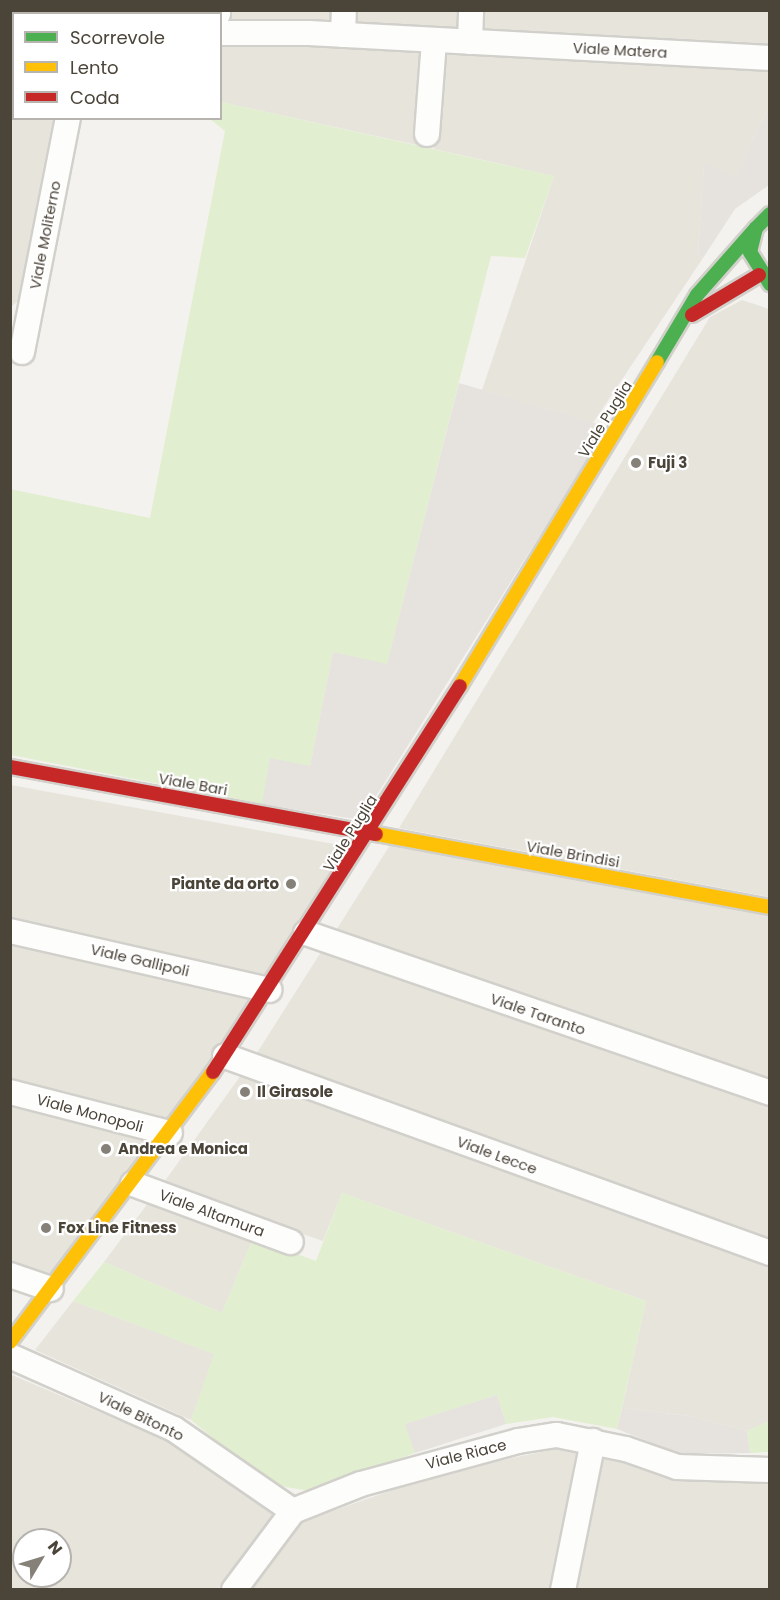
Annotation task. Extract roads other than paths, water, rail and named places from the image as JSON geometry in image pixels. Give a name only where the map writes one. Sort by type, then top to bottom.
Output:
[{"type":"main road","name":"Viale Puglia","points":[[10,1342],[133,1184],[225,1056],[370,833],[686,320],[697,295],[770,214]]},
{"type":"main road","points":[[756,228],[750,252],[764,280]]},
{"type":"main road","name":"Viale Puglia","points":[[686,320],[764,280]]},
{"type":"main road","name":"Viale Bari","points":[[10,767],[370,833]]},
{"type":"main road","name":"Viale Brindisi","points":[[370,833],[770,907]]},
{"type":"street","points":[[343,35],[344,10]]},
{"type":"street","points":[[470,42],[471,10]]},
{"type":"street","name":"Viale Matera","points":[[222,33],[343,35],[770,57]]},
{"type":"street","points":[[427,134],[434,40]]},
{"type":"street","name":"Viale Moliterno","points":[[20,336],[68,120]]},
{"type":"street","name":"Viale Gallipoli","points":[[10,931],[269,990]]},
{"type":"street","name":"Viale Taranto","points":[[306,933],[770,1093]]},
{"type":"street","name":"Viale Lecce","points":[[225,1056],[770,1253]]},
{"type":"street","name":"Viale Monopoli","points":[[10,1092],[170,1133]]},
{"type":"street","name":"Viale Altamura","points":[[133,1184],[291,1242]]},
{"type":"street","points":[[10,1275],[51,1289]]},
{"type":"street","name":"Viale Bitonto","points":[[10,1356],[174,1429],[293,1511]]},
{"type":"street","name":"Viale Riace","points":[[293,1511],[361,1484],[518,1441],[557,1436],[593,1441],[677,1467],[770,1470]]},
{"type":"street","points":[[563,1590],[593,1441]]},
{"type":"street","points":[[234,1590],[293,1511]]},
{"type":"place","name":"Fuji 3","points":[[636,463]]},
{"type":"place","name":"Piante da orto","points":[[291,884]]},
{"type":"place","name":"Il Girasole","points":[[245,1092]]},
{"type":"place","name":"Andrea e Monica","points":[[106,1149]]},
{"type":"place","name":"Fox Line Fitness","points":[[46,1228]]}]
